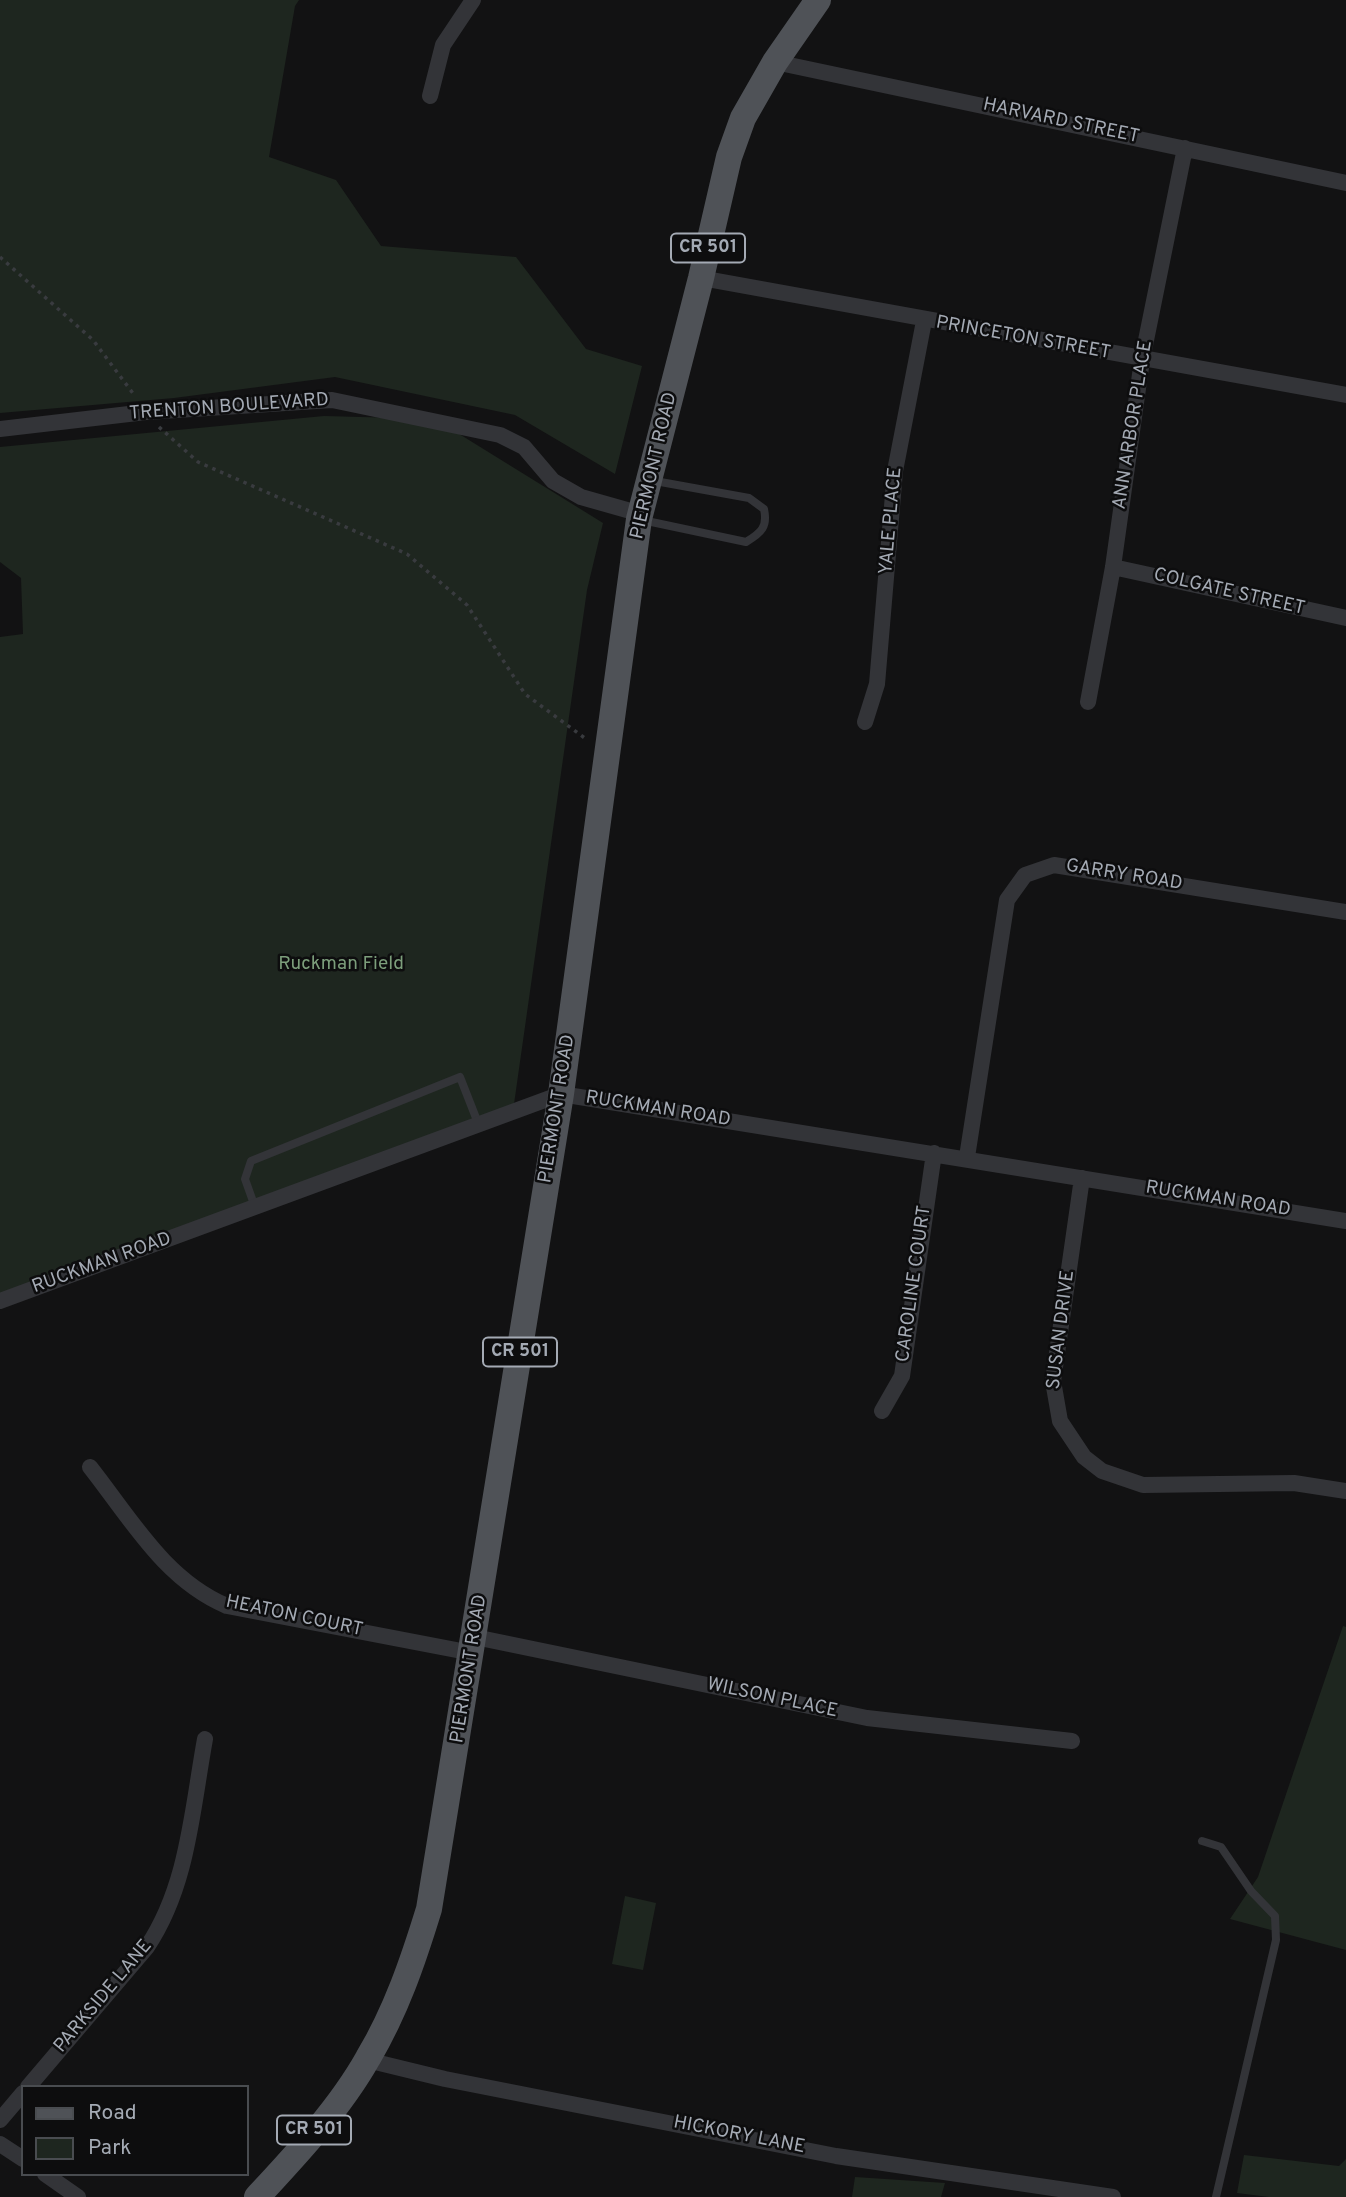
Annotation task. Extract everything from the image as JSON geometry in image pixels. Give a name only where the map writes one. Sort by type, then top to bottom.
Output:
[{"type":"main road","name":"PIERMONT ROAD","points":[[257,2197],[333,2108],[367,2060],[394,2008],[429,1909],[561,1094],[640,517],[729,157],[743,118],[775,62],[818,0]]},
{"type":"street","points":[[430,96],[443,45],[473,0]]},
{"type":"street","name":"HARVARD STREET","points":[[775,62],[1346,183]]},
{"type":"street","name":"ANN ARBOR PLACE","points":[[1088,702],[1113,567],[1142,360],[1185,148]]},
{"type":"street","name":"PRINCETON STREET","points":[[701,278],[924,321],[1346,396]]},
{"type":"street","name":"YALE PLACE","points":[[864,722],[877,684],[895,471],[924,321]]},
{"type":"street","name":"TRENTON BOULEVARD","points":[[0,429],[146,412],[332,400],[435,419],[500,435],[524,447],[553,481],[581,497],[640,517]]},
{"type":"street","name":"COLGATE STREET","points":[[1113,567],[1346,618]]},
{"type":"street","name":"GARRY ROAD","points":[[967,1157],[1007,900],[1025,875],[1054,865],[1346,912]]},
{"type":"street","name":"RUCKMAN ROAD","points":[[0,1301],[561,1094],[967,1157],[1346,1221]]},
{"type":"street","name":"CAROLINE COURT","points":[[882,1410],[902,1376],[934,1153]]},
{"type":"street","name":"SUSAN DRIVE","points":[[1082,1178],[1053,1381],[1060,1421],[1084,1457],[1102,1471],[1143,1485],[1294,1483],[1346,1491]]},
{"type":"street","name":"HEATON COURT","points":[[90,1467],[162,1560],[181,1581],[203,1596],[227,1606],[473,1645]]},
{"type":"street","name":"WILSON PLACE","points":[[473,1645],[867,1718],[1072,1741]]},
{"type":"street","name":"PARKSIDE LANE","points":[[30,2085],[148,1947],[162,1925],[175,1895],[183,1863],[205,1739]]},
{"type":"street","name":"HICKORY LANE","points":[[367,2060],[445,2079],[836,2156],[1113,2197]]},
{"type":"street","points":[[0,2120],[21,2095]]},
{"type":"street","points":[[0,2144],[21,2158]]},
{"type":"street","points":[[48,2176],[78,2197]]},
{"type":"lane","points":[[640,517],[746,542],[761,533],[766,521],[764,509],[749,498],[649,480]]},
{"type":"lane","points":[[255,1207],[245,1179],[251,1161],[460,1077],[478,1123]]},
{"type":"lane","points":[[1202,1841],[1221,1847],[1251,1891],[1275,1916],[1276,1940],[1216,2197]]},
{"type":"path","points":[[0,257],[93,340],[118,370],[146,412],[176,445],[198,462],[407,554],[467,605],[525,694],[607,755]]},
{"type":"green space","points":[[0,0],[299,0],[295,6],[269,157],[336,180],[381,246],[516,257],[586,349],[642,366],[615,474],[515,415],[335,377],[174,398],[0,413]]},
{"type":"green space","name":"Ruckman Field","points":[[324,416],[435,419],[603,523],[587,590],[514,1104],[0,1299],[0,637],[23,634],[21,578],[0,562],[0,447]]},
{"type":"green space","points":[[1343,1626],[1346,1627],[1346,1950],[1230,1919],[1258,1877]]},
{"type":"green space","points":[[625,1896],[656,1903],[643,1970],[612,1964]]},
{"type":"green space","points":[[1244,2155],[1339,2166],[1346,2159],[1346,2197],[1269,2197],[1237,2193]]},
{"type":"green space","points":[[855,2177],[945,2183],[941,2197],[852,2197]]}]
